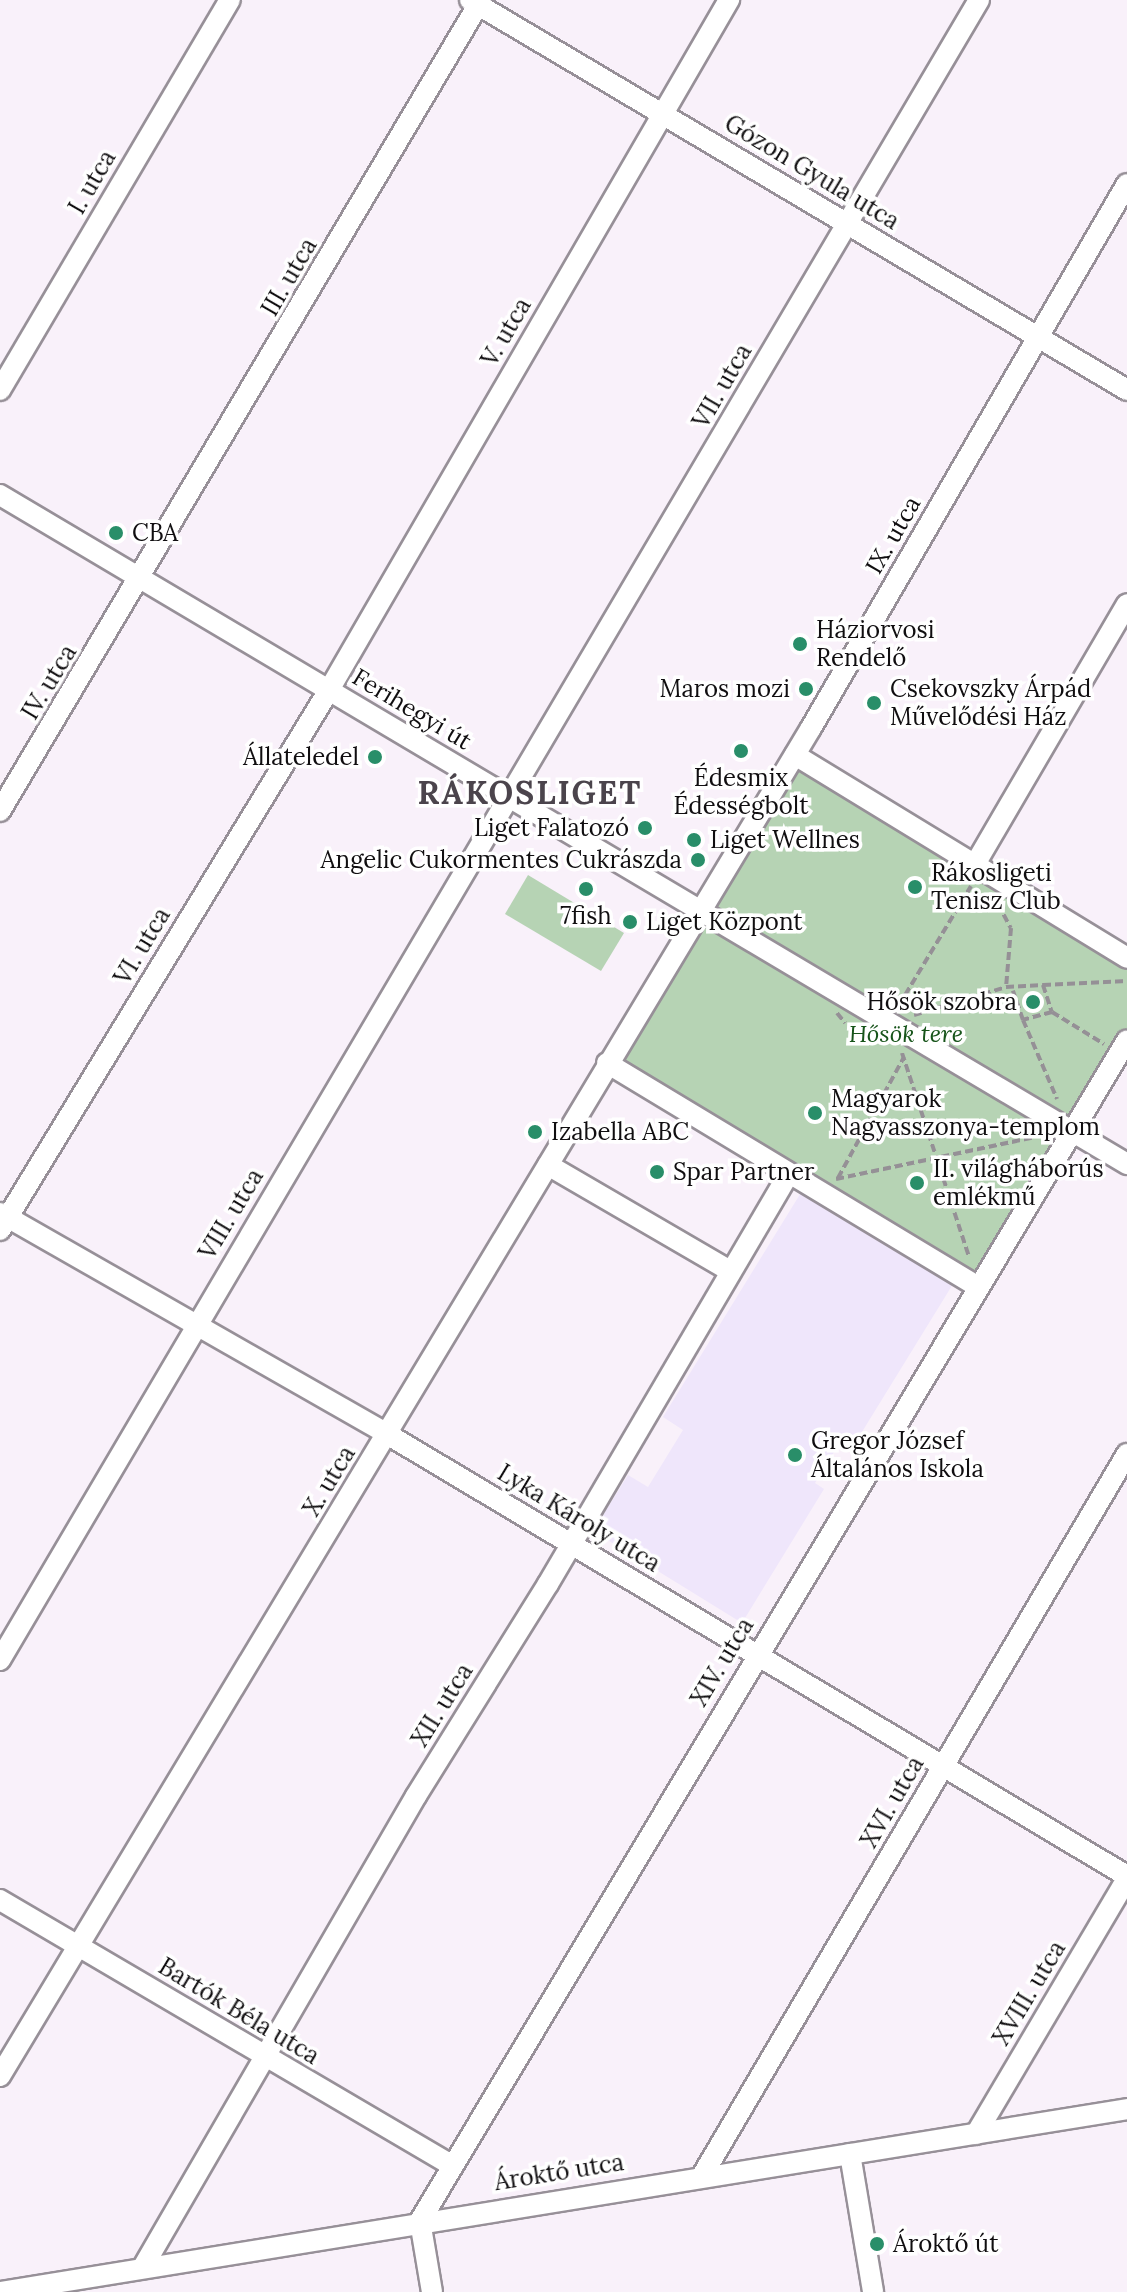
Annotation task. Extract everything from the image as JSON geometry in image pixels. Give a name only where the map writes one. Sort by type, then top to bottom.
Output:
[{"type":"street","name":"I. utca","points":[[0,390],[230,0]]},
{"type":"street","name":"V. utca","points":[[329,690],[729,0]]},
{"type":"street","name":"VII. utca","points":[[510,798],[979,0]]},
{"type":"street","name":"Gózon Gyula utca","points":[[476,2],[1127,390]]},
{"type":"street","name":"III. utca","points":[[142,579],[476,2]]},
{"type":"street","name":"IX. utca","points":[[699,910],[795,755],[1127,184]]},
{"type":"street","name":"Ferihegyi út","points":[[0,495],[1127,1164]]},
{"type":"street","name":"IV. utca","points":[[0,811],[142,579]]},
{"type":"street","points":[[977,868],[1127,604]]},
{"type":"street","name":"VI. utca","points":[[2,1220],[329,690]]},
{"type":"street","points":[[795,755],[1127,958]]},
{"type":"street","name":"VIII. utca","points":[[0,1660],[510,798]]},
{"type":"street","name":"X. utca","points":[[0,2076],[699,910]]},
{"type":"street","name":"XIV. utca","points":[[420,2221],[1123,1046]]},
{"type":"street","points":[[607,1063],[977,1286]]},
{"type":"street","points":[[548,1165],[730,1271]]},
{"type":"street","name":"XII. utca","points":[[143,2267],[416,1796],[571,1543],[730,1271],[798,1179]]},
{"type":"street","name":"Lyka Károly utca","points":[[2,1220],[387,1434],[1127,1878]]},
{"type":"street","name":"XVI. utca","points":[[702,2176],[1127,1454]]},
{"type":"street","name":"XVIII. utca","points":[[976,2134],[1127,1878]]},
{"type":"street","name":"Bartók Béla utca","points":[[0,1900],[453,2166]]},
{"type":"street","name":"Ároktő utca","points":[[0,2292],[420,2221],[1127,2109]]},
{"type":"street","points":[[850,2154],[873,2292]]},
{"type":"street","points":[[420,2221],[432,2292]]},
{"type":"path","points":[[977,868],[1011,928],[1006,987]]},
{"type":"path","points":[[889,1022],[977,868]]},
{"type":"path","points":[[889,1022],[1006,987],[1013,991],[1043,985],[1127,981]]},
{"type":"path","points":[[1043,985],[1052,1012]]},
{"type":"path","points":[[1013,991],[1070,1131]]},
{"type":"path","points":[[1023,1020],[1052,1012],[1123,1046]]},
{"type":"path","points":[[837,1178],[904,1057],[940,1160],[977,1286]]},
{"type":"path","points":[[798,1179],[837,1178],[940,1160],[1036,1137]]},
{"type":"shaded area","points":[[802,1191],[953,1284],[857,1440],[845,1434],[815,1483],[824,1489],[742,1623],[593,1531],[628,1475],[648,1487],[683,1430],[663,1417]]},
{"type":"green space","name":"Hősök tere","points":[[795,755],[1127,958],[1127,1040],[977,1286],[607,1063]]},
{"type":"green space","points":[[528,875],[624,933],[601,971],[505,914]]},
{"type":"place","name":"CBA","points":[[116,533]]},
{"type":"place","name":"Háziorvosi Rendelő","points":[[800,644]]},
{"type":"place","name":"Maros mozi","points":[[806,689]]},
{"type":"place","name":"Csekovszky Árpád Művelődési Ház","points":[[874,703]]},
{"type":"place","name":"Édesmix Édességbolt","points":[[741,751]]},
{"type":"place","name":"Állateledel","points":[[375,757]]},
{"type":"place","name":"Liget Falatozó","points":[[645,828]]},
{"type":"place","name":"Liget Wellnes","points":[[694,840]]},
{"type":"place","name":"Angelic Cukormentes Cukrászda","points":[[698,860]]},
{"type":"place","name":"Rákosligeti Tenisz Club","points":[[915,887]]},
{"type":"place","name":"7fish","points":[[586,889]]},
{"type":"place","name":"Liget Központ","points":[[630,922]]},
{"type":"place","name":"Hősök szobra","points":[[1033,1002]]},
{"type":"place","name":"Magyarok Nagyasszonya-templom","points":[[815,1113]]},
{"type":"place","name":"Izabella ABC","points":[[535,1132]]},
{"type":"place","name":"Spar Partner","points":[[657,1172]]},
{"type":"place","name":"II. világháborús emlékmű","points":[[917,1183]]},
{"type":"place","name":"Gregor József Általános Iskola","points":[[795,1455]]},
{"type":"place","name":"Ároktő út","points":[[877,2244]]},
{"type":"district","name":"RÁKOSLIGET","points":[[530,793]]}]
